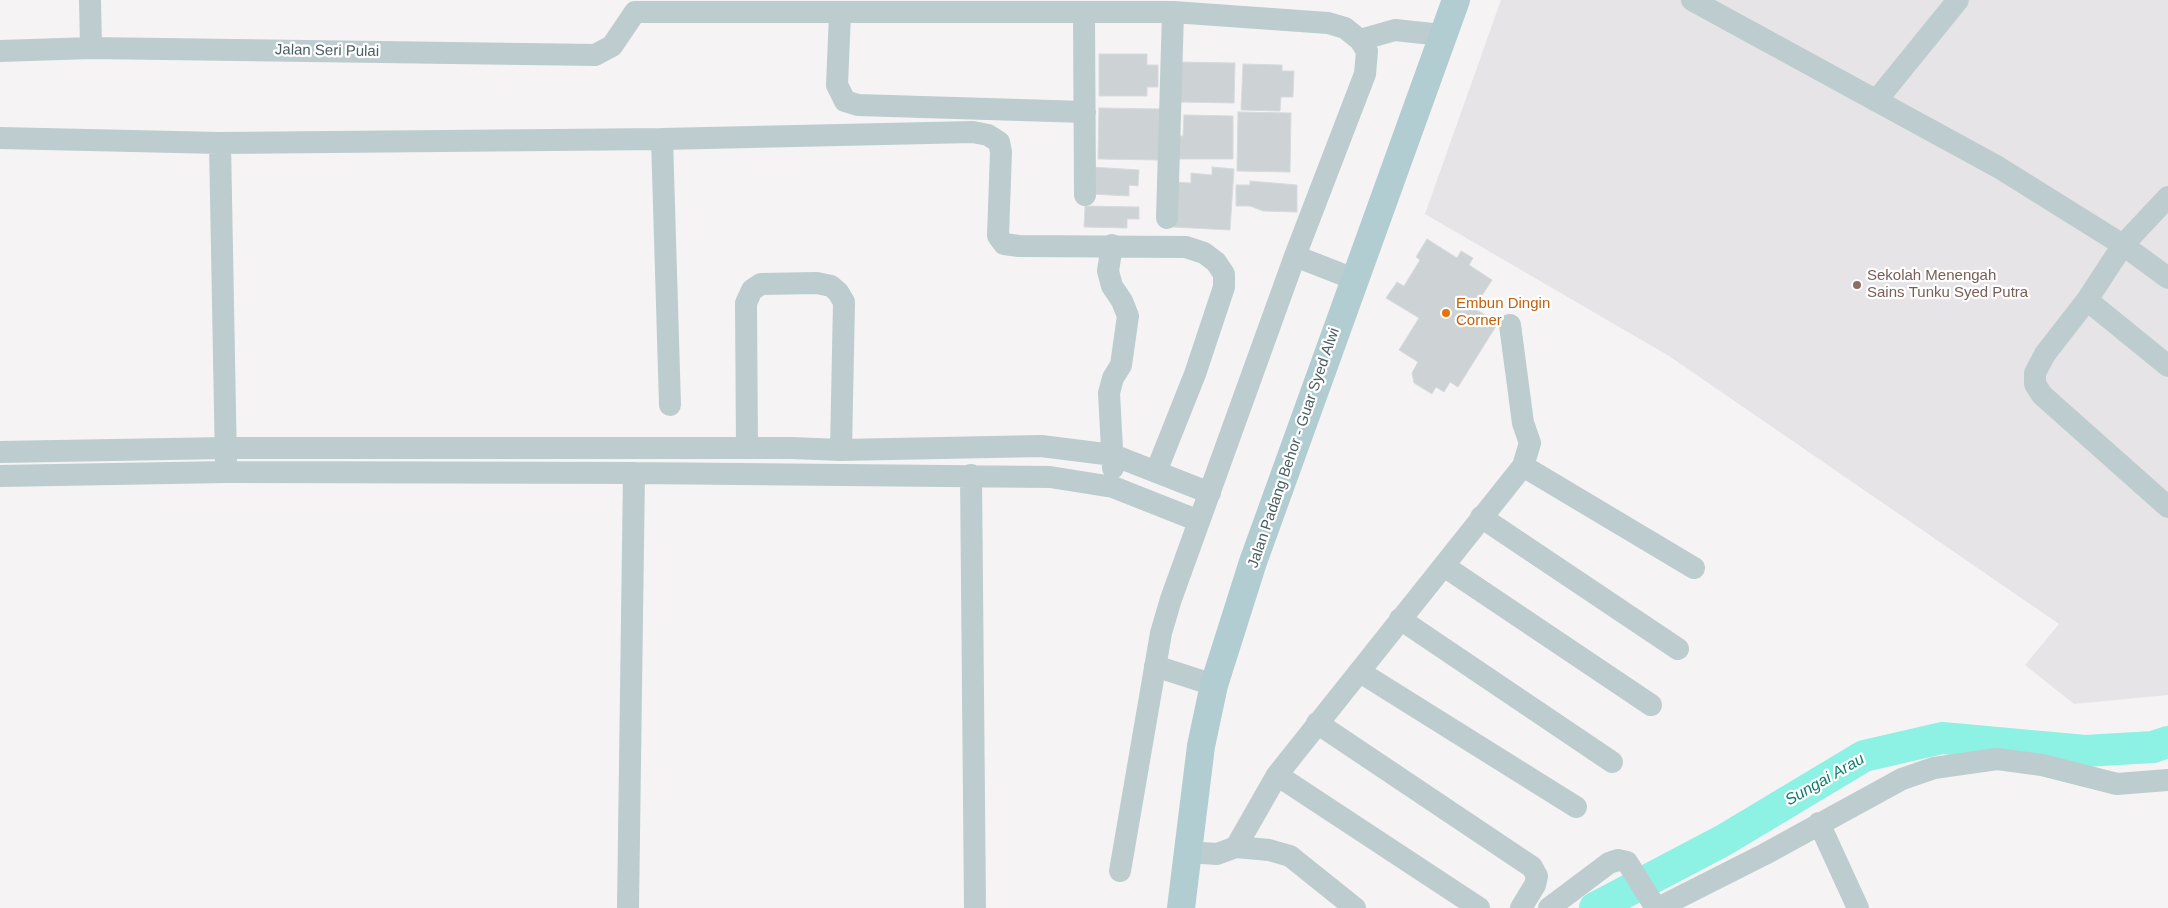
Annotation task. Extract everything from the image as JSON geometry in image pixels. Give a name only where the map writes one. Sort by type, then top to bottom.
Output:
[{"type":"main road","name":"Jalan Padang Behor - Guar Syed Alwi","points":[[1181,908],[1201,746],[1214,685],[1253,562],[1456,0]]},
{"type":"street","points":[[90,0],[91,48]]},
{"type":"street","points":[[1692,0],[1998,167],[2123,245],[2168,278]]},
{"type":"street","points":[[1876,101],[1958,0]]},
{"type":"street","points":[[634,6],[840,14],[1173,12],[1328,23],[1345,28],[1360,40],[1367,51],[1365,74],[1295,256],[1171,599],[1161,633],[1120,872]]},
{"type":"street","name":"Jalan Seri Pulai","points":[[0,51],[91,48],[595,54],[612,46],[634,6]]},
{"type":"street","points":[[1167,218],[1173,12]]},
{"type":"street","points":[[1084,13],[1085,195]]},
{"type":"street","points":[[840,14],[837,85],[845,101],[858,105],[1085,112]]},
{"type":"street","points":[[1360,40],[1395,30],[1442,35]]},
{"type":"street","points":[[0,138],[220,144],[662,139],[973,132],[988,135],[999,142],[1001,152],[998,236],[1004,244],[1019,246],[1112,245],[1186,247],[1204,253],[1216,262],[1224,274],[1224,287],[1198,366],[1156,472]]},
{"type":"street","points":[[662,139],[670,405]]},
{"type":"street","points":[[220,144],[227,472]]},
{"type":"street","points":[[2168,197],[2123,245],[2087,300],[2045,354],[2035,373],[2035,384],[2042,395],[2168,508]]},
{"type":"street","points":[[1112,245],[1108,271],[1112,286],[1122,301],[1128,316],[1121,365],[1109,393],[1113,487]]},
{"type":"street","points":[[1295,256],[1354,279]]},
{"type":"street","points":[[746,448],[746,303],[752,290],[761,284],[817,283],[831,286],[838,292],[844,302],[840,450]]},
{"type":"street","points":[[2087,300],[2168,366]]},
{"type":"street","points":[[1236,847],[1277,775],[1316,723],[1360,672],[1400,619],[1523,466],[1530,443],[1524,423],[1510,325]]},
{"type":"street","points":[[0,452],[225,448],[746,448],[840,450],[1041,446],[1113,455],[1210,493]]},
{"type":"street","points":[[1523,466],[1694,568]]},
{"type":"street","points":[[0,476],[227,472],[634,472],[1050,477],[1113,487],[1199,521]]},
{"type":"street","points":[[628,908],[634,472]]},
{"type":"street","points":[[971,475],[974,908]]},
{"type":"street","points":[[1481,517],[1678,649]]},
{"type":"street","points":[[1444,566],[1651,704]]},
{"type":"street","points":[[1400,619],[1612,762]]},
{"type":"street","points":[[1155,666],[1214,685]]},
{"type":"street","points":[[1360,672],[1576,807]]},
{"type":"street","points":[[1316,723],[1532,867],[1537,876],[1535,884],[1520,908]]},
{"type":"street","points":[[1549,908],[1609,863],[1618,860],[1627,862],[1655,905],[1764,854],[1902,780],[1934,768],[1961,763],[1997,760],[2042,765],[2117,784],[2168,780]]},
{"type":"street","points":[[1277,775],[1479,908]]},
{"type":"street","points":[[1819,823],[1858,908]]},
{"type":"street","points":[[1188,852],[1217,854],[1236,847],[1269,850],[1290,856],[1355,908]]},
{"type":"shaded area","name":"Sekolah Menengah Sains Tunku Syed Putra","points":[[1501,0],[2168,0],[2168,695],[2074,704],[2025,665],[2059,624],[1669,356],[1425,214]]},
{"type":"building","points":[[1099,54],[1147,54],[1147,65],[1158,65],[1158,87],[1147,87],[1147,96],[1099,96]]},
{"type":"building","points":[[1180,62],[1235,63],[1234,103],[1179,102]]},
{"type":"building","points":[[1243,64],[1282,65],[1282,71],[1294,71],[1293,97],[1281,97],[1280,111],[1241,110]]},
{"type":"building","points":[[1099,108],[1160,109],[1159,160],[1098,159]]},
{"type":"building","points":[[1238,112],[1291,113],[1290,172],[1237,171]]},
{"type":"building","points":[[1184,115],[1233,116],[1233,159],[1176,159],[1176,136],[1183,136]]},
{"type":"building","points":[[1092,167],[1139,170],[1138,186],[1129,185],[1129,196],[1090,194]]},
{"type":"building","points":[[1212,167],[1234,169],[1230,230],[1173,227],[1175,182],[1191,183],[1191,173],[1212,175]]},
{"type":"building","points":[[1250,181],[1297,185],[1297,212],[1263,211],[1250,206],[1236,206],[1236,185],[1250,185]]},
{"type":"building","points":[[1085,206],[1139,207],[1139,219],[1127,219],[1127,228],[1084,227]]},
{"type":"building","name":"Embun Dingin Corner","points":[[1427,239],[1457,258],[1461,251],[1473,258],[1469,265],[1492,280],[1474,308],[1498,323],[1458,387],[1450,382],[1444,392],[1436,387],[1432,394],[1414,383],[1412,373],[1418,362],[1399,350],[1419,318],[1386,298],[1397,282],[1404,286],[1420,260],[1416,257]]},
{"type":"waterway","name":"Sungai Arau","points":[[1595,908],[1724,840],[1864,756],[1942,738],[2085,751],[2153,747],[2168,742]]},
{"type":"place","name":"Sekolah Menengah Sains Tunku Syed Putra","points":[[1857,285]]},
{"type":"place","name":"Embun Dingin Corner","points":[[1446,313]]}]
